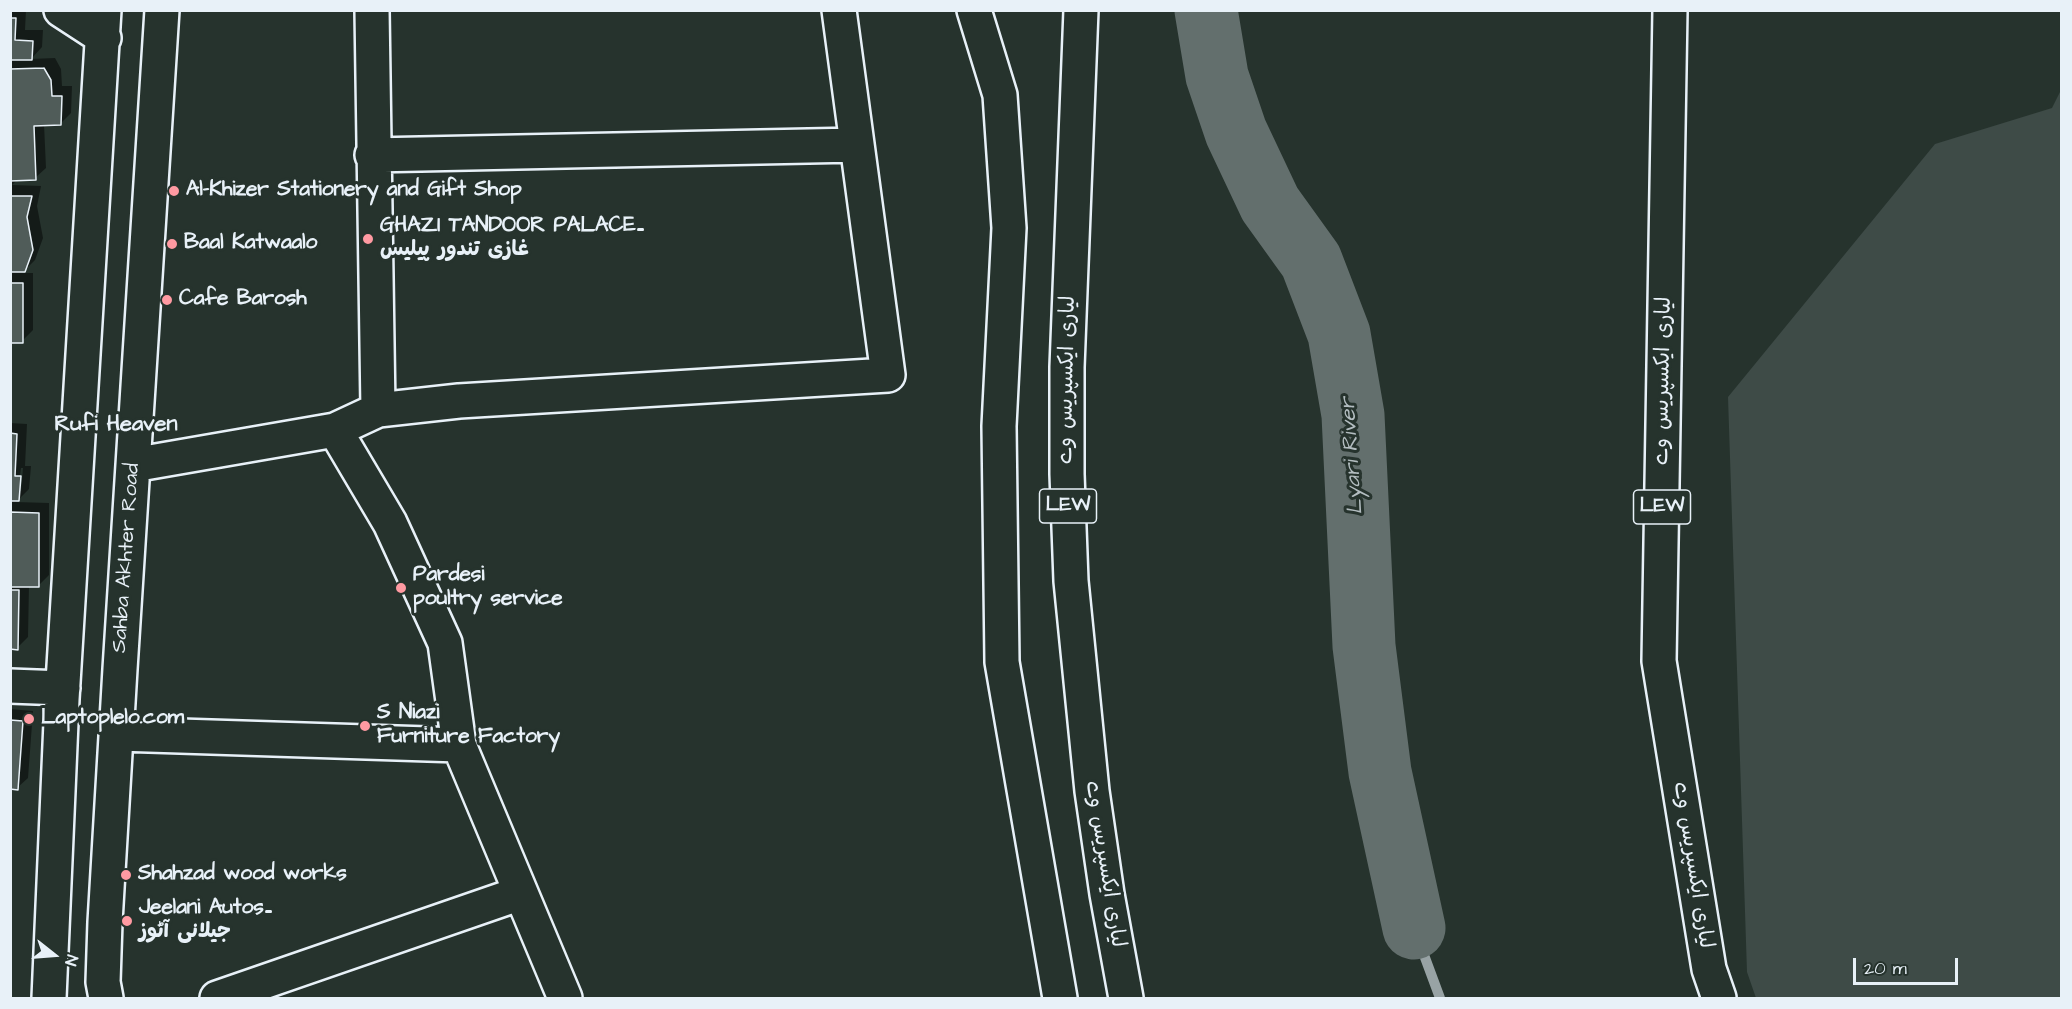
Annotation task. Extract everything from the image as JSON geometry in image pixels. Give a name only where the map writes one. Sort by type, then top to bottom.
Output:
[{"type":"main road","points":[[49,999],[63,688],[104,24],[61,10]]},
{"type":"main road","name":"Sahba Akhter Road","points":[[106,999],[103,982],[105,922],[162,10]]},
{"type":"main road","points":[[372,10],[372,155],[378,410]]},
{"type":"main road","points":[[133,465],[335,430],[378,410],[459,401],[888,375],[839,10]]},
{"type":"main road","points":[[974,10],[1000,95],[1009,228],[999,426],[1002,662],[1060,999]]},
{"type":"main road","name":"لیاری ایکسپریس وے","points":[[1081,10],[1067,367],[1066,474],[1080,687],[1107,894],[1126,999]]},
{"type":"main road","name":"لیاری ایکسپریس وے","points":[[1670,10],[1659,661],[1709,969],[1719,999]]},
{"type":"main road","points":[[372,155],[857,145]]},
{"type":"main road","points":[[335,430],[390,523],[445,643],[459,746],[565,999]]},
{"type":"main road","points":[[10,686],[63,688]]},
{"type":"main road","points":[[118,734],[459,746]]},
{"type":"main road","points":[[217,999],[521,893]]},
{"type":"shaded area","points":[[2061,90],[2061,998],[1756,998],[1747,972],[1728,397],[1935,144],[2052,108]]},
{"type":"building","points":[[10,18],[16,18],[15,40],[33,41],[32,60],[10,60]]},
{"type":"building","points":[[44,68],[51,80],[52,96],[62,96],[61,125],[34,126],[36,180],[10,181],[10,69]]},
{"type":"building","points":[[10,196],[32,196],[27,217],[33,250],[25,272],[10,272]]},
{"type":"building","points":[[10,283],[23,283],[23,343],[10,343]]},
{"type":"building","points":[[10,433],[17,434],[15,476],[21,476],[19,501],[10,501]]},
{"type":"building","points":[[10,512],[39,513],[39,587],[10,587]]},
{"type":"building","points":[[10,590],[19,590],[18,650],[10,649]]},
{"type":"building","points":[[10,720],[23,721],[18,790],[10,789]]},
{"type":"waterway","name":"Lyari River","points":[[1206,10],[1217,76],[1236,132],[1270,204],[1311,261],[1339,334],[1353,415],[1364,646],[1380,772],[1414,928]]},
{"type":"waterway","points":[[1414,928],[1440,998]]},
{"type":"place","name":"Al-Khizer Stationery and Gift Shop","points":[[174,191]]},
{"type":"place","name":"GHAZI TANDOOR PALACE۔ غازی تندور پیلیس","points":[[368,239]]},
{"type":"place","name":"Baal Katwaalo","points":[[172,244]]},
{"type":"place","name":"Cafe Barosh","points":[[167,300]]},
{"type":"place","name":"Pardesi poultry service","points":[[401,588]]},
{"type":"place","name":"Laptoplelo.com","points":[[29,719]]},
{"type":"place","name":"S Niazi Furniture Factory","points":[[365,726]]},
{"type":"place","name":"Shahzad wood works","points":[[126,875]]},
{"type":"place","name":"Jeelani Autos۔ جیلانی آٹوز","points":[[127,921]]},
{"type":"district","name":"Rufi Heaven","points":[[116,425]]}]
